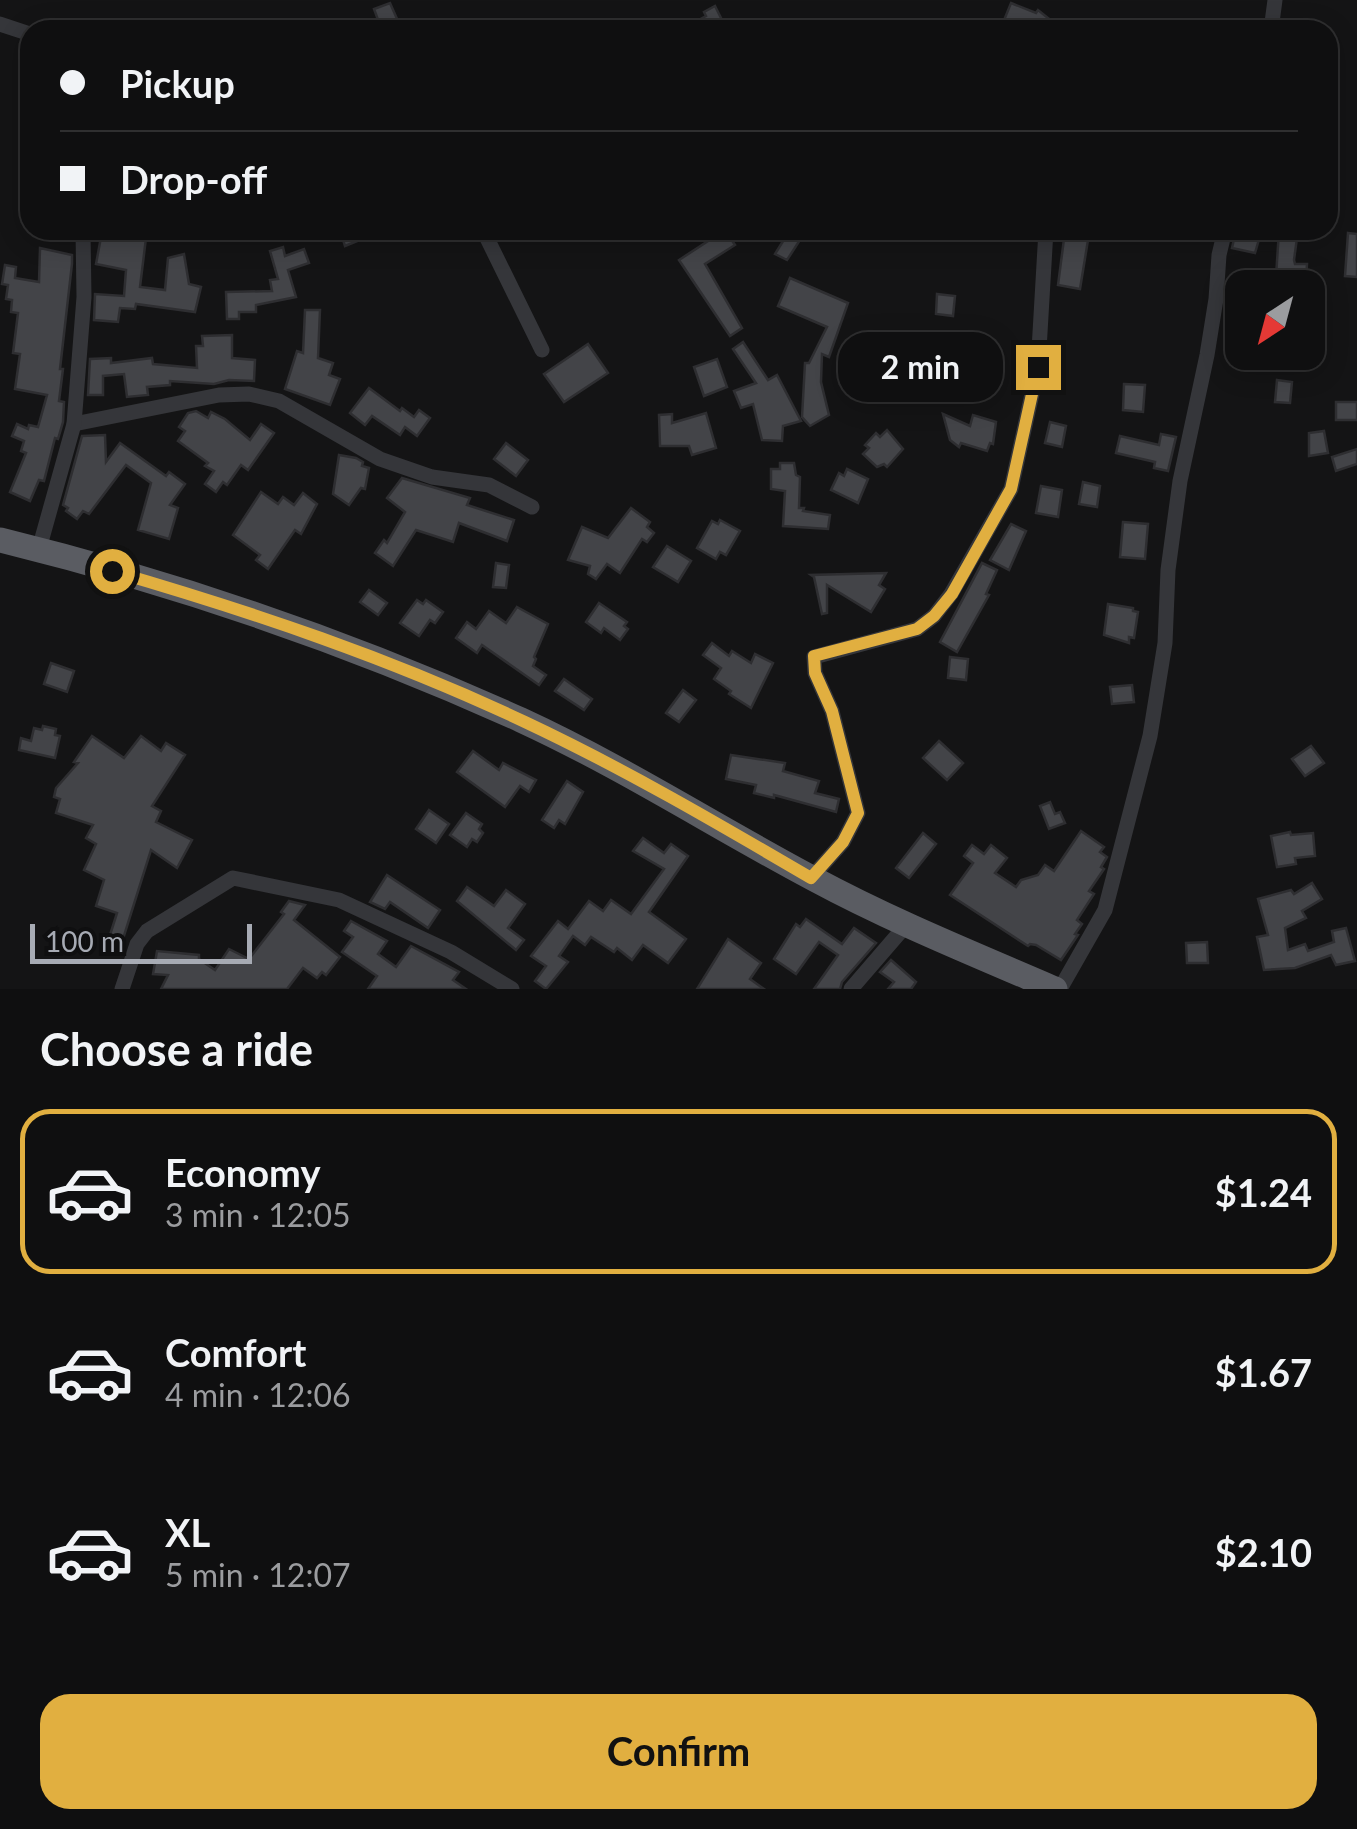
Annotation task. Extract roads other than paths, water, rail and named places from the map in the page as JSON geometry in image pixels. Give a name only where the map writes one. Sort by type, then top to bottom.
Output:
[{"type":"highway","points":[[0,540],[222,603],[400,667],[524,722],[665,792],[811,878],[1058,989]]},
{"type":"street","points":[[39,550],[74,424],[84,297],[83,240]]},
{"type":"street","points":[[488,240],[542,350]]},
{"type":"street","points":[[811,878],[843,842],[858,813],[832,711],[815,673],[814,656],[917,629],[934,616],[952,594],[1011,489],[1038,367],[1045,240]]},
{"type":"street","points":[[1058,989],[1105,910],[1150,736],[1166,643],[1168,570],[1180,481],[1207,355],[1223,240]]},
{"type":"street","points":[[74,424],[219,394],[249,394],[279,402],[380,459],[432,477],[489,485],[532,507]]},
{"type":"street","points":[[122,989],[138,944],[147,931],[233,878],[339,900],[451,952],[512,989]]},
{"type":"street","points":[[852,989],[907,924]]}]
